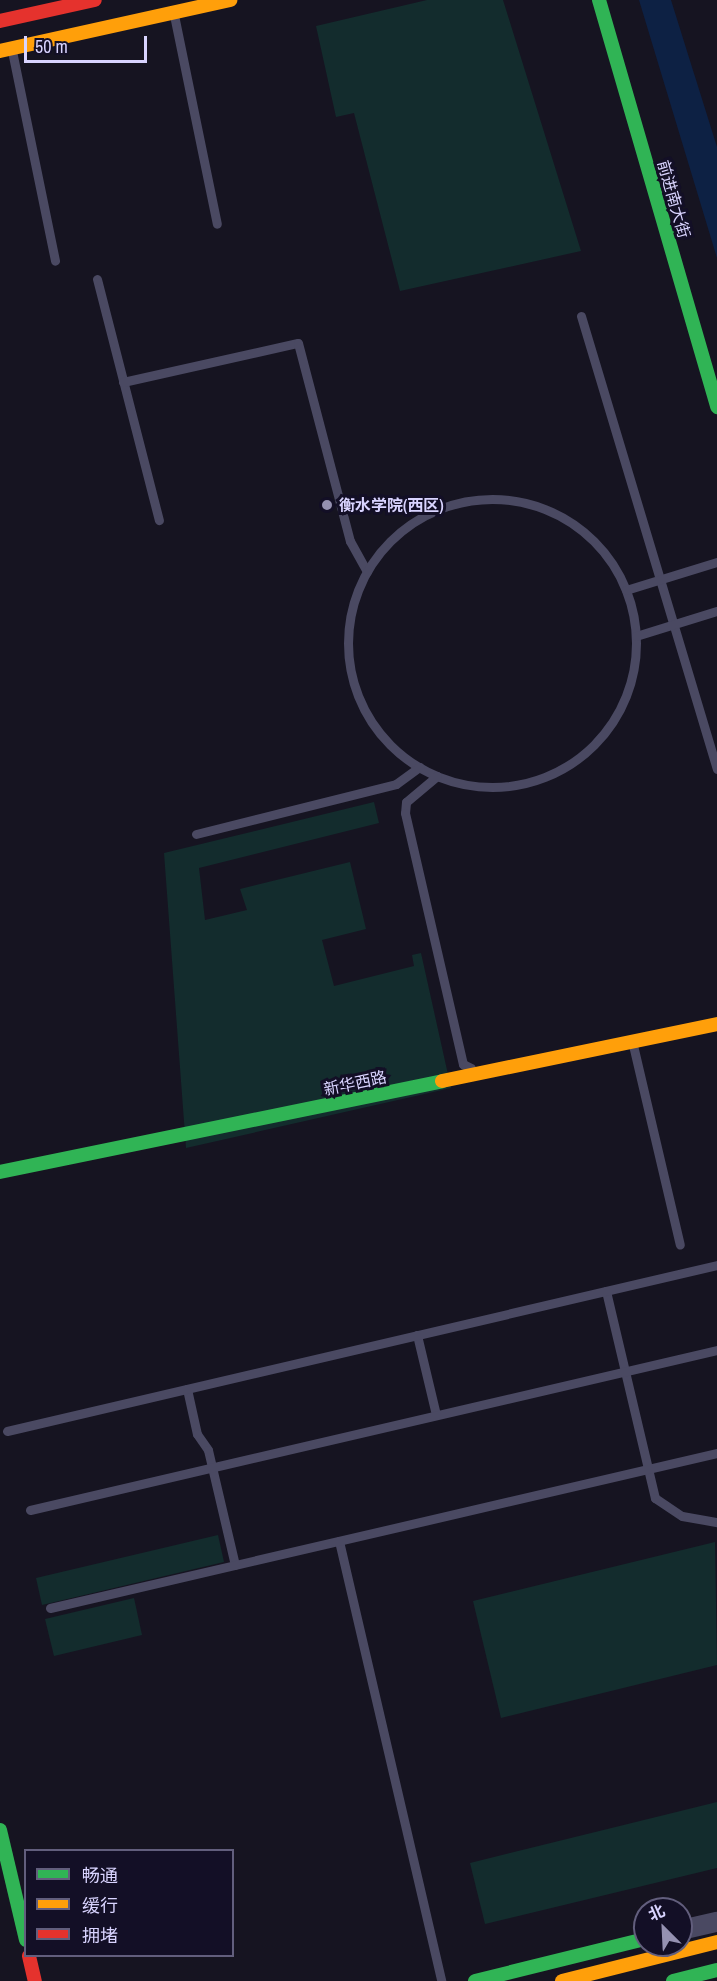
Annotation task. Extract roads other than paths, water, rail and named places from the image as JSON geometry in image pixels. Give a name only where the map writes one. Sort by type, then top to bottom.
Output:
[{"type":"street","points":[[0,21],[40,6],[95,0]]},
{"type":"street","points":[[6,50],[230,0]]},
{"type":"street","name":"前进南大街","points":[[599,0],[717,407]]},
{"type":"street","name":"新华西路","points":[[0,1172],[717,1024]]},
{"type":"street","points":[[0,1830],[24,1932]]},
{"type":"street","points":[[693,1927],[717,1922]]},
{"type":"street","points":[[475,1981],[633,1942]]},
{"type":"street","points":[[562,1981],[717,1942]]},
{"type":"street","points":[[29,1957],[35,1981]]},
{"type":"street","points":[[673,1981],[717,1970]]},
{"type":"lane","points":[[173,13],[217,224]]},
{"type":"lane","points":[[6,50],[55,261]]},
{"type":"lane","points":[[97,279],[159,520]]},
{"type":"lane","points":[[581,315],[717,770]]},
{"type":"lane","points":[[123,382],[298,343],[350,541],[367,572]]},
{"type":"lane","points":[[491,499],[531,504],[568,520],[598,545],[626,590],[636,636],[633,674],[620,709],[597,741],[568,765],[533,781],[495,787],[437,776],[419,767],[375,728],[351,675],[350,616],[367,572],[385,546],[415,521],[452,505],[491,499]]},
{"type":"lane","points":[[626,590],[717,562]]},
{"type":"lane","points":[[636,636],[717,611]]},
{"type":"lane","points":[[196,834],[396,783],[419,767]]},
{"type":"lane","points":[[437,776],[406,802],[405,813],[463,1064],[474,1068],[717,1016]]},
{"type":"lane","points":[[632,1043],[680,1245]]},
{"type":"lane","points":[[7,1431],[717,1265]]},
{"type":"lane","points":[[606,1291],[655,1498],[682,1516],[717,1522]]},
{"type":"lane","points":[[417,1335],[436,1415]]},
{"type":"lane","points":[[30,1510],[717,1350]]},
{"type":"lane","points":[[187,1389],[197,1434],[208,1450],[235,1565]]},
{"type":"lane","points":[[50,1608],[717,1453]]},
{"type":"lane","points":[[339,1541],[441,1981]]},
{"type":"water","points":[[639,0],[671,0],[717,147],[717,258]]},
{"type":"place","name":"衡水学院(西区)","points":[[327,505]]}]
